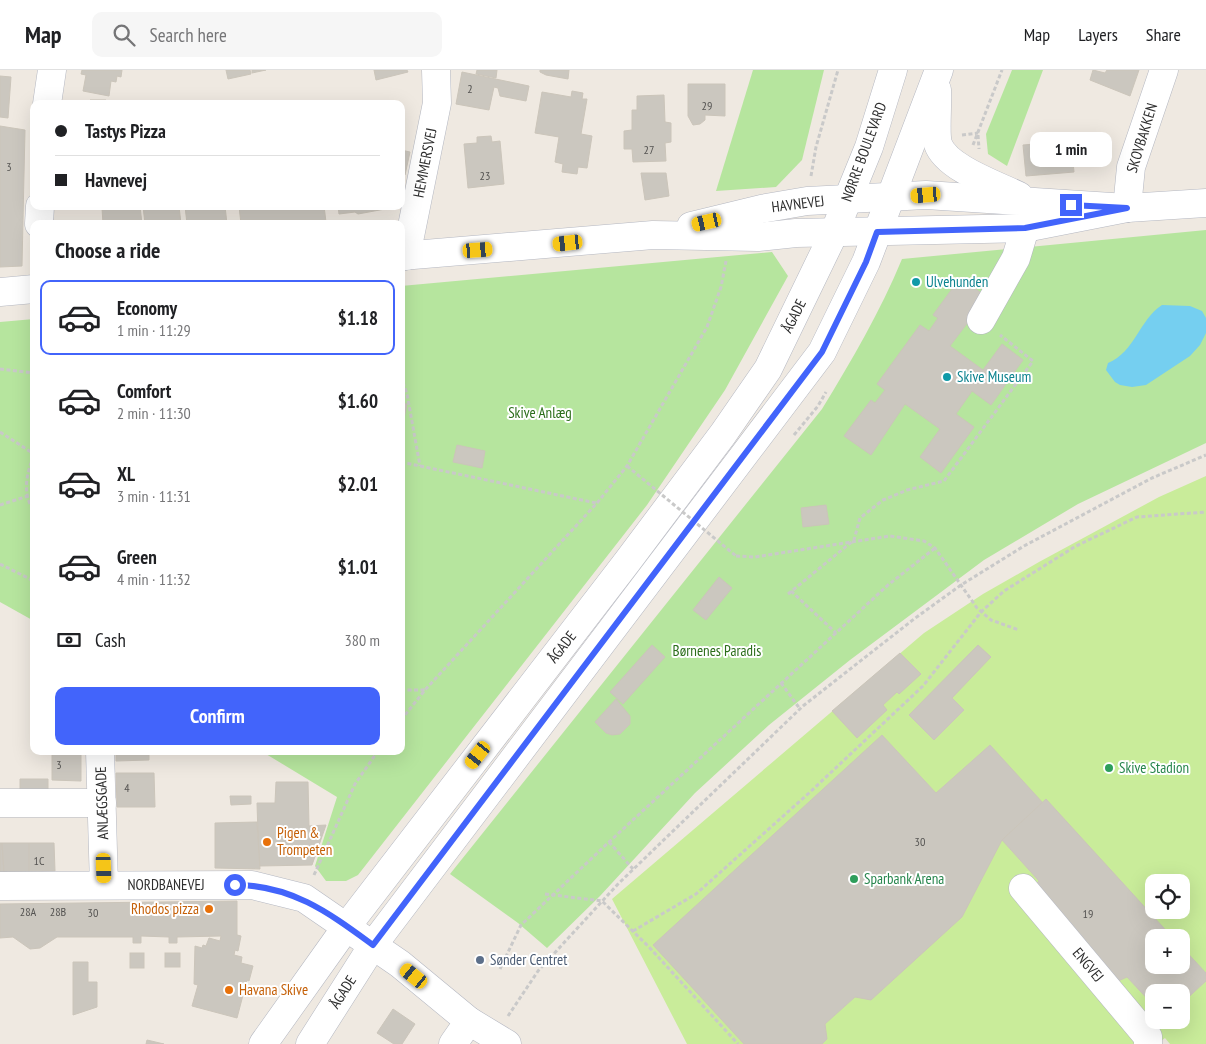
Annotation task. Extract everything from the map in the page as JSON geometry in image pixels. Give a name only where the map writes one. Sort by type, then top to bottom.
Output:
[{"type":"street","points":[[48,100],[52,70]]},
{"type":"street","name":"HEMMERSVEJ","points":[[405,251],[437,103],[436,70]]},
{"type":"street","name":"NØRRE BOULEVARD","points":[[834,233],[869,147],[893,70]]},
{"type":"street","name":"SKOVBAKKEN","points":[[1127,208],[1131,167],[1164,70]]},
{"type":"street","points":[[877,232],[938,73]]},
{"type":"street","points":[[938,73],[938,144],[947,159],[962,169],[1034,203]]},
{"type":"street","name":"HAVNEVEJ","points":[[653,235],[761,209],[807,202],[847,199],[940,195],[1127,208],[1206,203]]},
{"type":"street","name":"HAVNEVEJ","points":[[405,256],[653,235],[758,237],[1025,228],[1127,208]]},
{"type":"street","points":[[982,320],[1016,258],[1025,228]]},
{"type":"street","name":"ÅGADE","points":[[310,1044],[373,945],[822,352],[866,262],[877,232]]},
{"type":"street","name":"ÅGADE","points":[[262,1044],[347,926],[723,434],[768,369],[834,233]]},
{"type":"street","points":[[0,292],[30,289]]},
{"type":"street","name":"ANLÆGSGADE","points":[[100,755],[104,885]]},
{"type":"street","points":[[0,803],[102,802]]},
{"type":"street","name":"NORDBANEVEJ","points":[[0,886],[252,885],[304,898],[400,964],[469,1021],[501,1040]]},
{"type":"street","name":"ENGVEJ","points":[[1024,888],[1148,1037],[1148,1044]]},
{"type":"street","points":[[453,1044],[469,1021]]},
{"type":"path","points":[[807,202],[816,147],[838,70]]},
{"type":"path","points":[[978,134],[1002,70]]},
{"type":"path","points":[[405,715],[425,690],[597,503],[627,466],[707,327],[722,287],[723,270]]},
{"type":"path","points":[[836,633],[790,592],[854,540],[860,518],[883,500],[907,490],[944,481],[1033,361],[982,320]]},
{"type":"path","points":[[0,369],[30,373]]},
{"type":"path","points":[[405,388],[420,466]]},
{"type":"path","points":[[0,432],[30,452]]},
{"type":"path","points":[[501,1040],[538,971],[633,870],[800,709],[914,619],[961,586],[1024,546],[1152,478],[1206,455]]},
{"type":"path","points":[[405,463],[597,503]]},
{"type":"path","points":[[30,464],[27,471],[26,490],[30,501]]},
{"type":"path","points":[[627,466],[736,556],[755,557],[854,540],[890,536],[910,537],[924,541],[935,548],[981,612],[991,620],[1019,630]]},
{"type":"path","points":[[0,505],[28,496]]},
{"type":"path","points":[[633,931],[696,894],[809,792],[923,686],[981,612],[1004,591],[1076,546],[1137,517],[1206,512]]},
{"type":"path","points":[[500,969],[521,925],[888,585],[935,548]]},
{"type":"path","points":[[0,564],[30,579]]},
{"type":"path","points":[[781,683],[800,709]]},
{"type":"path","points":[[405,690],[425,690]]},
{"type":"path","points":[[304,898],[355,784],[375,755]]},
{"type":"path","points":[[609,842],[633,870]]},
{"type":"path","points":[[545,894],[602,901],[633,931],[738,1044]]},
{"type":"green space","points":[[753,70],[824,70],[802,160],[776,187],[716,191]]},
{"type":"green space","points":[[1012,70],[1043,70],[1007,166],[988,154],[986,134]]},
{"type":"green space","name":"Børnenes Paradis","points":[[1206,230],[1206,443],[1078,504],[984,560],[850,660],[769,725],[695,793],[600,896],[547,948],[518,923],[450,874],[822,409],[865,336],[902,259]]},
{"type":"green space","name":"Skive Anlæg","points":[[772,252],[788,276],[725,390],[647,505],[358,875],[346,881],[326,881],[315,866],[337,797],[268,755],[405,755],[405,286]]},
{"type":"green space","points":[[30,319],[30,619],[0,602],[0,322]]},
{"type":"green space","points":[[1206,476],[1206,1044],[1170,1044],[1165,1038],[1157,1044],[687,1044],[612,899],[924,633],[983,594],[1159,497]]},
{"type":"water","points":[[1162,305],[1190,306],[1202,311],[1206,318],[1206,333],[1200,345],[1190,356],[1146,385],[1132,387],[1120,385],[1115,382],[1106,370],[1108,363],[1125,351],[1154,311]]},
{"type":"building","points":[[82,70],[122,70],[121,77],[117,76],[116,82],[111,81],[109,96],[83,91],[86,75],[81,74]]},
{"type":"building","points":[[226,70],[250,70],[251,74],[228,79]]},
{"type":"building","points":[[252,70],[266,70],[252,73]]},
{"type":"building","points":[[374,70],[407,70],[408,72],[376,80]]},
{"type":"building","points":[[477,70],[497,70],[496,78],[476,74]]},
{"type":"building","points":[[540,70],[569,70],[568,79],[546,75],[540,72]]},
{"type":"building","points":[[1093,70],[1105,73],[1107,70],[1139,70],[1130,96],[1090,80]]},
{"type":"building","points":[[462,72],[529,86],[526,101],[500,96],[498,88],[494,87],[489,110],[456,104]]},
{"type":"building","points":[[0,76],[11,77],[8,118],[0,117]]},
{"type":"building","points":[[688,84],[725,84],[725,116],[705,115],[705,120],[700,124],[693,125],[688,116]]},
{"type":"building","points":[[572,91],[583,93],[582,99],[587,99],[581,134],[592,136],[587,168],[578,167],[577,174],[562,172],[563,164],[555,162],[559,137],[535,133],[542,92],[571,97]]},
{"type":"building","points":[[664,95],[665,122],[671,123],[671,142],[665,143],[666,161],[633,162],[632,149],[624,149],[624,131],[632,130],[632,110],[637,110],[637,96]]},
{"type":"building","points":[[0,126],[25,130],[22,266],[0,267]]},
{"type":"building","points":[[491,136],[492,142],[500,141],[504,184],[468,188],[464,144],[477,143],[477,137]]},
{"type":"building","points":[[1071,141],[1074,172],[1026,176],[1023,145]]},
{"type":"building","points":[[405,151],[410,152],[405,175]]},
{"type":"building","points":[[641,173],[666,173],[669,196],[645,200]]},
{"type":"building","points":[[102,210],[140,210],[142,220],[103,220]]},
{"type":"building","points":[[143,210],[179,210],[181,220],[145,220]]},
{"type":"building","points":[[185,210],[225,210],[227,220],[187,220]]},
{"type":"building","points":[[239,210],[324,210],[326,220],[241,220]]},
{"type":"building","points":[[338,210],[380,210],[358,214],[355,212],[339,214]]},
{"type":"building","name":"Skive Museum","points":[[960,278],[987,297],[950,346],[983,370],[1002,344],[1023,360],[991,405],[972,391],[956,414],[974,427],[941,473],[920,457],[940,429],[905,404],[871,455],[844,436],[871,400],[875,403],[885,390],[877,384],[920,325],[929,331],[938,318],[933,315]]},
{"type":"building","points":[[457,445],[485,451],[482,468],[453,462]]},
{"type":"building","points":[[826,505],[829,524],[803,527],[801,508]]},
{"type":"building","points":[[719,577],[732,588],[706,620],[693,610]]},
{"type":"building","points":[[652,645],[665,657],[623,704],[610,692]]},
{"type":"building","points":[[978,645],[991,657],[952,698],[964,710],[934,740],[909,715]]},
{"type":"building","points":[[900,653],[921,674],[899,694],[897,692],[883,705],[887,710],[857,738],[832,711]]},
{"type":"building","points":[[616,699],[630,716],[630,724],[620,734],[612,735],[606,733],[595,722]]},
{"type":"building","name":"Sparbank Arena","points":[[882,735],[936,793],[990,745],[1043,803],[1002,840],[962,917],[871,1000],[855,997],[825,1024],[827,1039],[822,1044],[744,1044],[653,945]]},
{"type":"building","points":[[52,755],[81,755],[81,781],[52,780]]},
{"type":"building","points":[[116,755],[149,755],[149,760],[116,761]]},
{"type":"building","points":[[116,773],[154,773],[155,807],[117,807]]},
{"type":"building","points":[[20,779],[48,779],[48,791],[20,792]]},
{"type":"building","points":[[276,782],[308,782],[309,826],[326,825],[312,865],[259,866],[257,803],[275,803]]},
{"type":"building","points":[[230,796],[251,796],[251,804],[231,805]]},
{"type":"building","points":[[1046,799],[1145,907],[1145,919],[1156,919],[1165,929],[1145,929],[1145,974],[1190,974],[1190,956],[1206,973],[1206,981],[1190,996],[1190,984],[1145,984],[1145,996],[1127,977],[1116,982],[1034,886],[1039,881],[1002,840]]},
{"type":"building","points":[[257,822],[260,869],[215,868],[215,823]]},
{"type":"building","points":[[0,843],[2,843],[4,872],[0,872]]},
{"type":"building","points":[[2,843],[29,843],[29,872],[4,872]]},
{"type":"building","points":[[29,843],[54,843],[55,871],[29,872]]},
{"type":"building","points":[[237,901],[237,935],[241,936],[238,951],[235,950],[234,955],[242,957],[241,963],[253,966],[249,981],[247,980],[237,1018],[192,1006],[198,985],[194,984],[195,946],[202,948],[203,945],[206,946],[209,938],[220,941],[221,936],[177,937],[177,943],[169,943],[169,937],[141,936],[141,943],[133,943],[133,937],[57,937],[40,948],[30,949],[13,937],[0,938],[0,904]]},
{"type":"building","points":[[130,953],[144,953],[144,968],[130,968]]},
{"type":"building","points":[[165,953],[180,953],[180,967],[165,967]]},
{"type":"building","points":[[73,962],[88,962],[88,982],[97,982],[97,1007],[73,1015]]},
{"type":"building","points":[[393,1009],[415,1024],[402,1044],[394,1044],[377,1033]]},
{"type":"building","points":[[147,1040],[164,1044],[146,1044]]},
{"type":"place","name":"Ulvehunden","points":[[916,282]]},
{"type":"place","name":"Skive Museum","points":[[947,377]]},
{"type":"place","name":"Skive Stadion","points":[[1109,768]]},
{"type":"place","name":"Pigen & Trompeten","points":[[267,842]]},
{"type":"place","name":"Sparbank Arena","points":[[854,879]]},
{"type":"place","name":"Rhodos pizza","points":[[209,909]]},
{"type":"place","name":"Sønder Centret","points":[[480,960]]},
{"type":"place","name":"Havana Skive","points":[[229,990]]},
{"type":"route","points":[[235,885],[252,885],[304,898],[373,945],[822,352],[866,262],[877,232],[1025,228],[1127,208],[1071,205]]}]
